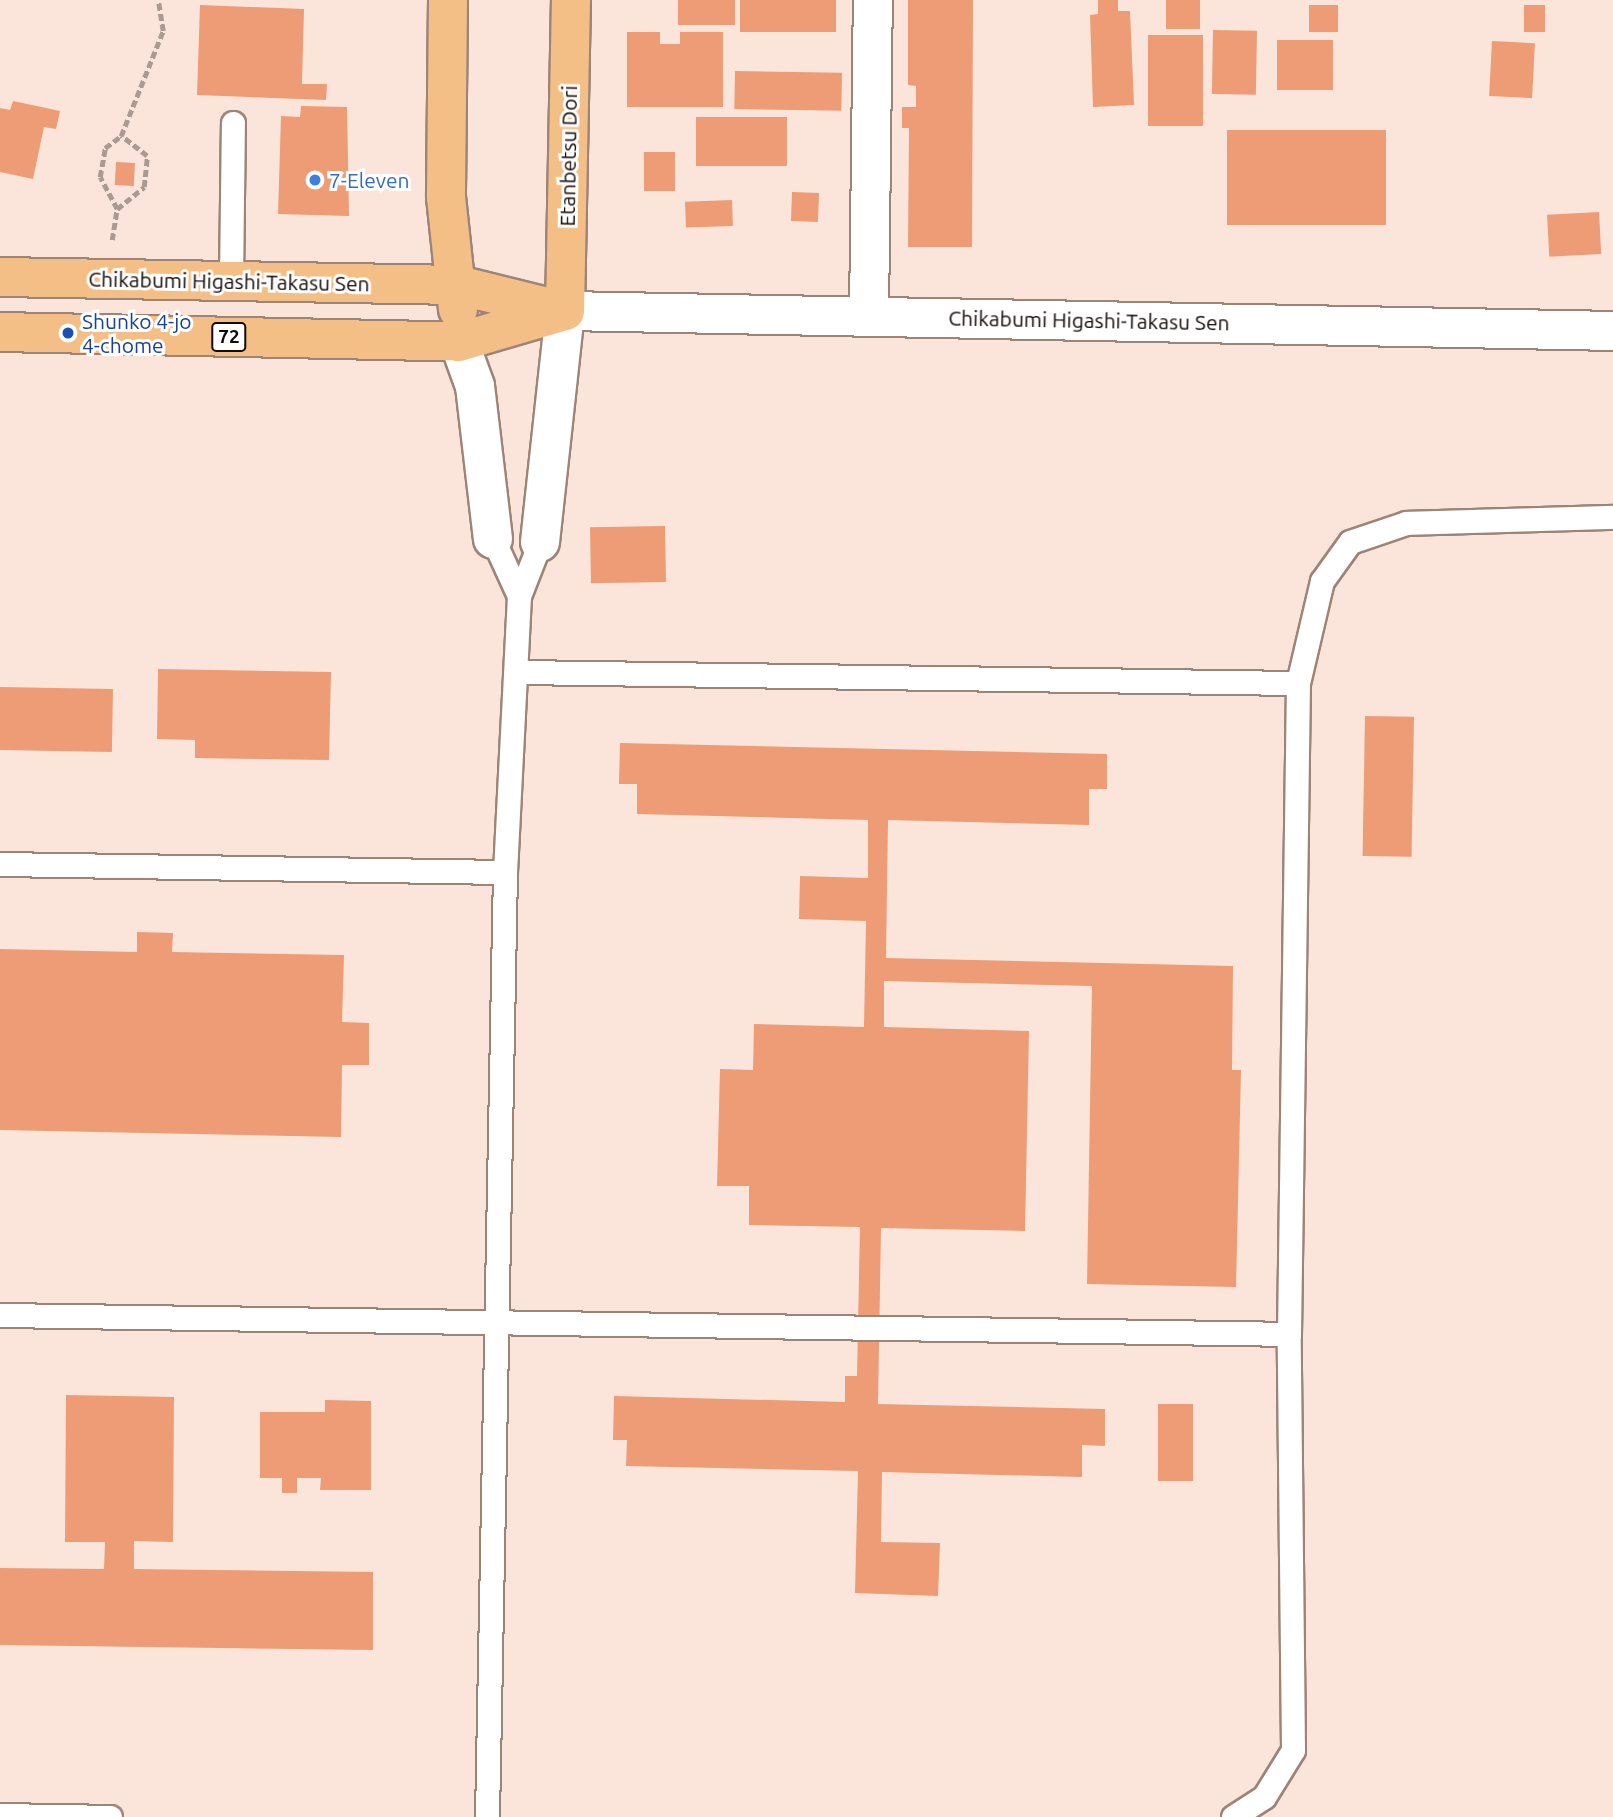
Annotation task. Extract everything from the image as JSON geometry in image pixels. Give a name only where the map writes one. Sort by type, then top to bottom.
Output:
[{"type":"main road","points":[[448,0],[446,197],[458,285],[459,342]]},
{"type":"main road","name":"Etanbetsu Dori","points":[[565,311],[571,0]]},
{"type":"main road","name":"Chikabumi Higashi-Takasu Sen","points":[[0,277],[458,285],[565,311]]},
{"type":"main road","name":"Chikabumi Higashi-Takasu Sen","points":[[0,332],[459,342],[565,311]]},
{"type":"street","points":[[869,315],[873,0]]},
{"type":"street","name":"Chikabumi Higashi-Takasu Sen","points":[[565,311],[1613,331]]},
{"type":"street","points":[[540,542],[565,311]]},
{"type":"street","points":[[459,342],[475,386],[493,539]]},
{"type":"lane","points":[[231,281],[233,122]]},
{"type":"lane","points":[[1233,1817],[1264,1797],[1293,1750],[1289,1334],[1298,683],[1322,580],[1350,542],[1406,523],[1613,517]]},
{"type":"lane","points":[[493,539],[519,596]]},
{"type":"lane","points":[[487,1817],[505,872],[518,671],[519,596],[540,542]]},
{"type":"lane","points":[[518,671],[1298,683]]},
{"type":"lane","points":[[0,864],[505,872]]},
{"type":"lane","points":[[0,1315],[1289,1334]]},
{"type":"lane","points":[[0,1815],[110,1817]]},
{"type":"path","points":[[105,279],[117,208],[100,177],[105,148],[121,136],[163,32],[158,0]]},
{"type":"path","points":[[117,208],[144,187],[147,156],[121,136]]},
{"type":"building","points":[[678,0],[735,0],[735,25],[678,25]]},
{"type":"building","points":[[740,0],[836,0],[836,32],[740,32]]},
{"type":"building","points":[[908,0],[973,0],[972,247],[908,247],[909,128],[902,128],[902,107],[916,107],[916,86],[908,85]]},
{"type":"building","points":[[1098,0],[1118,0],[1118,11],[1130,11],[1134,105],[1093,107],[1090,15],[1098,14]]},
{"type":"building","points":[[1166,0],[1200,0],[1200,29],[1166,29]]},
{"type":"building","points":[[200,5],[304,9],[302,84],[327,84],[326,100],[197,95]]},
{"type":"building","points":[[1309,5],[1338,5],[1338,32],[1309,32]]},
{"type":"building","points":[[1524,5],[1545,5],[1545,32],[1524,32]]},
{"type":"building","points":[[1213,30],[1257,31],[1256,95],[1212,94]]},
{"type":"building","points":[[627,32],[660,32],[660,44],[680,44],[680,32],[723,32],[723,107],[627,107]]},
{"type":"building","points":[[1148,35],[1203,35],[1203,126],[1148,126]]},
{"type":"building","points":[[1277,40],[1333,40],[1333,90],[1277,90]]},
{"type":"building","points":[[1492,41],[1535,43],[1532,98],[1489,96]]},
{"type":"building","points":[[735,71],[842,73],[841,111],[734,109]]},
{"type":"building","points":[[13,101],[60,111],[56,129],[44,127],[33,179],[0,172],[0,108],[10,110]]},
{"type":"building","name":"7-Eleven","points":[[301,106],[347,107],[349,216],[278,214],[281,116],[300,117]]},
{"type":"building","points":[[696,117],[787,117],[787,166],[696,166]]},
{"type":"building","points":[[1227,130],[1386,130],[1386,225],[1227,225]]},
{"type":"building","points":[[644,152],[675,152],[675,191],[644,191]]},
{"type":"building","points":[[116,162],[135,163],[134,186],[115,185]]},
{"type":"building","points":[[792,192],[819,193],[818,222],[791,221]]},
{"type":"building","points":[[732,200],[733,226],[686,228],[685,202]]},
{"type":"building","points":[[1599,212],[1601,254],[1549,257],[1547,215]]},
{"type":"building","points":[[665,526],[666,582],[591,583],[590,527]]},
{"type":"building","points":[[158,669],[331,672],[329,760],[195,758],[195,740],[157,739]]},
{"type":"building","points":[[0,687],[113,689],[112,752],[0,750]]},
{"type":"building","points":[[1365,716],[1414,717],[1412,857],[1363,856]]},
{"type":"building","points":[[620,743],[1107,754],[1107,789],[1089,789],[1089,825],[888,820],[886,958],[1233,966],[1232,1070],[1241,1070],[1236,1287],[1087,1284],[1092,986],[884,981],[884,1027],[1029,1031],[1025,1231],[881,1228],[878,1404],[1105,1409],[1105,1446],[1082,1445],[1082,1477],[882,1472],[881,1542],[940,1543],[938,1596],[855,1593],[858,1471],[626,1466],[627,1440],[613,1440],[614,1396],[845,1402],[845,1376],[857,1376],[860,1227],[749,1225],[749,1186],[717,1186],[720,1069],[753,1070],[754,1024],[864,1027],[866,921],[799,919],[800,876],[868,878],[868,820],[637,814],[637,784],[619,784]]},
{"type":"building","points":[[137,932],[173,933],[172,952],[344,955],[342,1022],[369,1023],[369,1065],[342,1065],[341,1137],[0,1130],[0,949],[137,952]]},
{"type":"building","points":[[66,1395],[174,1397],[173,1542],[134,1541],[134,1569],[373,1572],[373,1650],[0,1645],[0,1568],[104,1569],[105,1542],[65,1542]]},
{"type":"building","points":[[325,1400],[371,1401],[371,1490],[320,1490],[321,1478],[297,1478],[297,1493],[282,1493],[282,1478],[260,1478],[260,1412],[325,1412]]},
{"type":"building","points":[[1158,1404],[1193,1404],[1193,1481],[1158,1481]]},
{"type":"place","name":"7-Eleven","points":[[315,180]]},
{"type":"place","name":"Shunko 4-jo 4-chome","points":[[68,333]]}]
